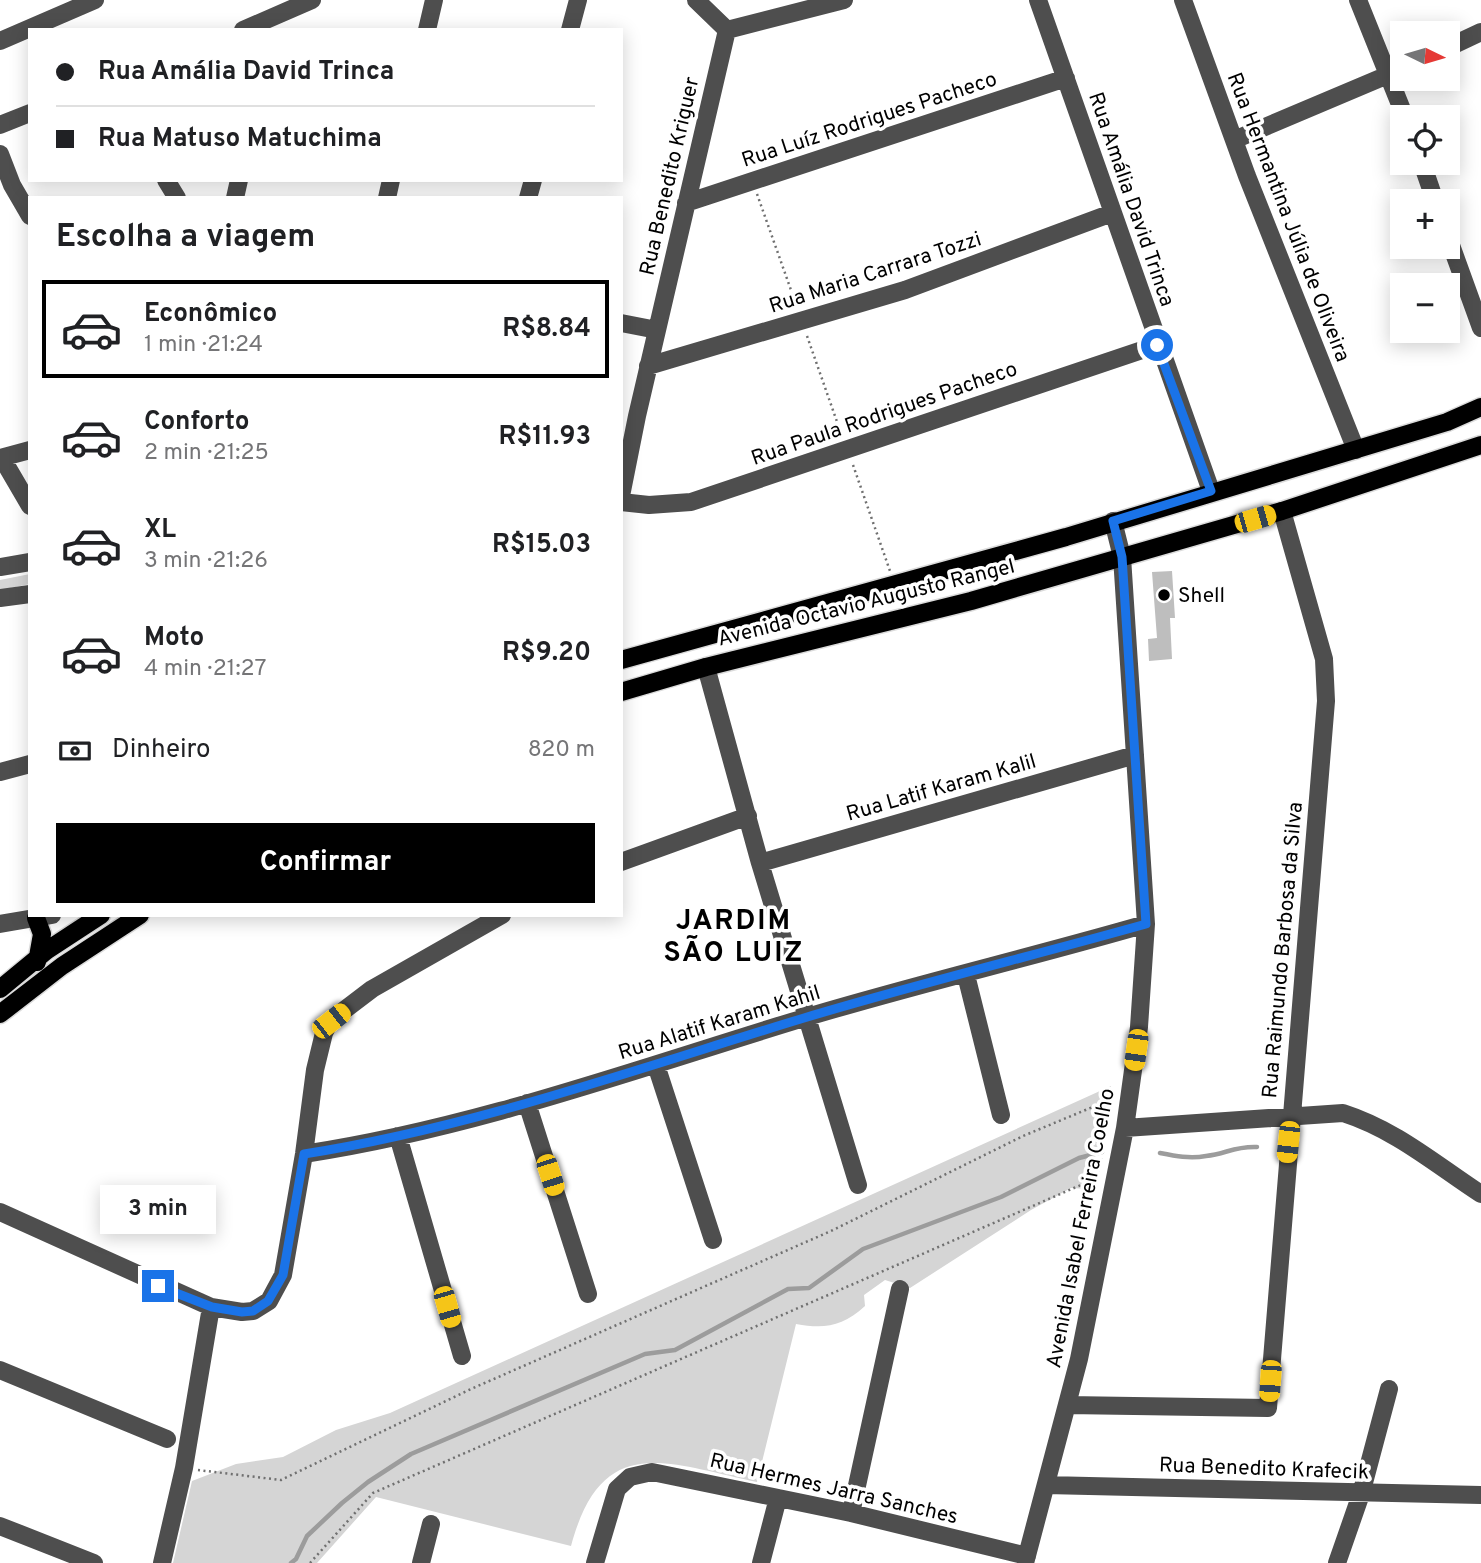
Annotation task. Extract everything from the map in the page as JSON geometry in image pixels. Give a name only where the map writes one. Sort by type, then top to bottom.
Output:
[{"type":"main road","name":"Avenida Octavio Augusto Rangel","points":[[623,659],[1356,450],[1447,422],[1481,407]]},
{"type":"main road","points":[[1447,422],[1457,437],[1457,444],[1448,454]]},
{"type":"main road","name":"Avenida Octavio Augusto Rangel","points":[[623,691],[706,667],[971,601],[1282,511],[1481,445]]},
{"type":"main road","points":[[0,1008],[31,975],[39,957],[44,917]]},
{"type":"main road","points":[[0,989],[39,957],[98,917]]},
{"type":"main road","points":[[0,1014],[62,965],[137,917]]},
{"type":"street","points":[[30,28],[95,0]]},
{"type":"street","points":[[251,28],[276,22],[312,0]]},
{"type":"street","points":[[427,28],[434,0]]},
{"type":"street","points":[[571,28],[578,0]]},
{"type":"street","points":[[696,0],[727,30],[844,0]]},
{"type":"street","name":"Rua Amália David Trinca","points":[[1038,0],[1157,345],[1211,491]]},
{"type":"street","name":"Rua Hermantina Júlia de Oliveira","points":[[1183,0],[1234,140],[1356,450]]},
{"type":"street","points":[[1358,0],[1390,61]]},
{"type":"street","points":[[0,41],[28,29]]},
{"type":"street","name":"Rua Benedito Kriguer","points":[[623,486],[648,366],[727,30]]},
{"type":"street","points":[[1460,42],[1481,32]]},
{"type":"street","points":[[1234,140],[1390,75]]},
{"type":"street","name":"Rua Luíz Rodrigues Pacheco","points":[[685,204],[1066,78]]},
{"type":"street","points":[[0,125],[28,114]]},
{"type":"street","points":[[0,154],[12,185],[28,213]]},
{"type":"street","name":"Rua Maria Carrara Tozzi","points":[[648,366],[905,290],[1112,213]]},
{"type":"street","points":[[1456,259],[1481,328]]},
{"type":"street","points":[[623,323],[657,330]]},
{"type":"street","name":"Rua Paula Rodrigues Pacheco","points":[[623,502],[649,505],[691,502],[1157,345]]},
{"type":"street","points":[[28,450],[2,454],[28,502]]},
{"type":"street","name":"Rua Raimundo Barbosa da Silva","points":[[1067,1405],[1268,1408],[1285,1167],[1326,701],[1324,659],[1282,511]]},
{"type":"street","name":"Avenida Isabel Ferreira Coelho","points":[[1026,1560],[1080,1359],[1125,1128],[1139,1027],[1146,924],[1122,557],[1113,521]]},
{"type":"street","points":[[0,567],[28,562]]},
{"type":"street","points":[[0,598],[28,594]]},
{"type":"street","points":[[706,667],[760,863],[858,1185]]},
{"type":"street","name":"Rua Latif Karam Kalil","points":[[760,863],[1135,755]]},
{"type":"street","points":[[0,772],[28,765]]},
{"type":"street","points":[[623,861],[748,816]]},
{"type":"street","points":[[0,924],[44,917]]},
{"type":"street","points":[[0,1212],[212,1307],[253,1311],[268,1301],[283,1275],[315,1070],[324,1032],[331,1021],[372,989],[498,917]]},
{"type":"street","name":"Rua Alatif Karam Kahil","points":[[304,1154],[398,1136],[527,1103],[806,1018],[1146,924]]},
{"type":"street","points":[[966,975],[1001,1115]]},
{"type":"street","points":[[656,1065],[713,1240]]},
{"type":"street","points":[[527,1103],[588,1294]]},
{"type":"street","points":[[1125,1128],[1343,1113],[1370,1122],[1405,1140],[1481,1194]]},
{"type":"street","points":[[398,1136],[462,1356]]},
{"type":"street","points":[[851,1513],[900,1289]]},
{"type":"street","points":[[162,1563],[184,1468],[212,1307]]},
{"type":"street","points":[[0,1370],[167,1439]]},
{"type":"street","points":[[1337,1563],[1361,1494],[1389,1389]]},
{"type":"street","name":"Rua Hermes Jarra Sanches","points":[[595,1563],[617,1489],[630,1477],[652,1472],[851,1513],[1026,1560]]},
{"type":"street","name":"Rua Benedito Krafecik","points":[[1046,1485],[1481,1495]]},
{"type":"street","points":[[761,1563],[778,1498]]},
{"type":"street","points":[[421,1563],[430,1524]]},
{"type":"street","points":[[0,1526],[94,1563]]},
{"type":"path","points":[[753,181],[894,584]]},
{"type":"path","points":[[184,1468],[281,1480],[471,1389],[831,1231],[1012,1142],[1115,1097],[1112,1111]]},
{"type":"path","points":[[310,1563],[373,1493],[1097,1178],[1103,1151]]},
{"type":"shaded area","points":[[28,574],[28,584],[0,590],[0,580]]},
{"type":"shaded area","points":[[1111,1086],[1088,1189],[1071,1188],[1031,1210],[910,1288],[885,1280],[864,1295],[865,1306],[840,1322],[824,1326],[796,1324],[757,1482],[666,1464],[642,1464],[619,1470],[600,1485],[584,1509],[571,1546],[376,1497],[317,1563],[173,1563],[192,1481],[236,1464],[283,1457],[336,1430],[390,1413]]},
{"type":"building","points":[[1172,571],[1175,618],[1170,618],[1172,659],[1149,661],[1148,639],[1157,638],[1152,572]]},
{"type":"waterway","points":[[1160,1153],[1200,1157],[1257,1147]]},
{"type":"waterway","points":[[291,1563],[296,1559],[307,1536],[342,1503],[411,1454],[645,1354],[675,1350],[788,1289],[809,1288],[863,1249],[1001,1197],[1079,1158],[1102,1152]]},
{"type":"place","name":"Shell","points":[[1164,595]]},
{"type":"district","name":"JARDIM SÃO LUIZ","points":[[734,935]]},
{"type":"route","points":[[158,1286],[212,1307],[242,1312],[253,1311],[268,1301],[283,1275],[304,1154],[359,1146],[498,1112],[806,1018],[1146,924],[1122,557],[1113,521],[1211,491],[1157,345]]}]
